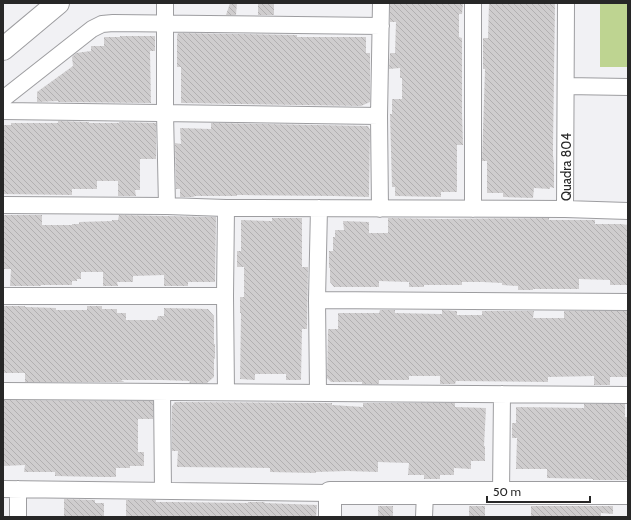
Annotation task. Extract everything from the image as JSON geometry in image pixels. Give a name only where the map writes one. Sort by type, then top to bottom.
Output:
[{"type":"street","points":[[3,49],[58,3]]},
{"type":"street","points":[[165,3],[167,206]]},
{"type":"street","points":[[380,209],[379,116],[381,3]]},
{"type":"street","points":[[473,3],[473,209]]},
{"type":"street","name":"Quadra 804","points":[[566,3],[565,209],[628,210]]},
{"type":"street","points":[[3,99],[92,28],[102,24],[381,26]]},
{"type":"street","points":[[566,86],[628,87]]},
{"type":"street","points":[[3,111],[379,116]]},
{"type":"street","points":[[3,205],[167,206],[226,208],[565,209]]},
{"type":"street","points":[[226,208],[226,392]]},
{"type":"street","points":[[318,393],[317,300],[319,208]]},
{"type":"street","points":[[3,296],[225,296]]},
{"type":"street","points":[[317,300],[628,302]]},
{"type":"street","points":[[3,391],[628,395]]},
{"type":"street","points":[[162,392],[163,491]]},
{"type":"street","points":[[501,493],[502,394]]},
{"type":"street","points":[[18,517],[11,489],[425,493],[628,493]]},
{"type":"street","points":[[330,492],[330,517]]},
{"type":"street","points":[[424,517],[425,493]]},
{"type":"green space","points":[[600,3],[628,3],[628,67],[600,67]]},
{"type":"building","points":[[230,3],[237,3],[236,15],[226,15]]},
{"type":"building","points":[[258,3],[274,3],[274,15],[258,15]]},
{"type":"building","points":[[390,3],[463,3],[462,14],[459,14],[459,37],[462,38],[463,145],[457,145],[457,192],[441,192],[441,197],[395,196],[395,187],[392,187],[390,114],[392,114],[392,99],[402,99],[402,78],[400,78],[400,68],[389,69],[390,53],[395,53],[396,22],[390,22]]},
{"type":"building","points":[[489,3],[555,3],[553,146],[554,188],[534,188],[533,198],[503,197],[503,193],[487,193],[487,161],[482,161],[485,69],[483,69],[483,38],[488,38]]},
{"type":"building","points":[[178,33],[297,35],[297,37],[366,37],[366,53],[370,53],[370,102],[361,106],[181,103],[181,67],[177,67]]},
{"type":"building","points":[[155,36],[155,51],[150,51],[151,103],[37,102],[37,92],[73,66],[72,57],[76,53],[91,51],[91,46],[104,46],[104,37]]},
{"type":"building","points":[[58,121],[89,123],[156,123],[156,159],[140,159],[140,190],[135,190],[136,196],[118,196],[118,181],[97,181],[97,189],[72,189],[72,195],[3,194],[3,125],[11,125],[11,123],[58,123]]},
{"type":"building","points":[[211,123],[368,126],[370,130],[369,197],[237,195],[180,197],[180,189],[176,189],[175,143],[181,144],[180,128],[211,129]]},
{"type":"building","points":[[3,215],[42,215],[42,225],[72,225],[79,224],[79,222],[112,221],[118,220],[119,215],[216,217],[215,282],[188,282],[188,286],[164,286],[164,275],[133,276],[133,282],[117,282],[118,286],[103,286],[103,272],[81,272],[81,279],[72,281],[72,285],[10,286],[11,269],[3,269]]},
{"type":"building","points":[[272,218],[302,218],[302,267],[308,267],[307,329],[302,329],[301,380],[286,380],[286,374],[255,374],[255,380],[240,379],[240,297],[244,297],[244,267],[237,267],[237,251],[241,251],[241,220],[272,221]]},
{"type":"building","points":[[388,218],[549,218],[549,220],[595,220],[595,224],[628,225],[628,285],[610,285],[610,280],[579,279],[579,289],[518,290],[518,286],[483,282],[462,282],[462,285],[424,285],[424,287],[409,287],[409,282],[379,281],[379,287],[334,287],[330,282],[329,251],[333,251],[333,237],[335,237],[335,230],[344,230],[343,221],[369,222],[369,233],[388,233]]},
{"type":"building","points":[[3,306],[56,308],[56,310],[87,310],[87,306],[102,306],[102,309],[117,309],[117,313],[126,313],[126,320],[157,320],[158,316],[164,316],[164,308],[208,309],[214,316],[214,377],[207,383],[189,383],[190,381],[163,380],[121,380],[124,382],[25,382],[25,373],[3,373]]},
{"type":"building","points":[[380,310],[395,310],[395,313],[442,314],[442,310],[457,311],[457,315],[482,315],[482,311],[534,311],[533,318],[564,318],[564,311],[628,311],[628,377],[610,377],[610,385],[594,385],[594,376],[548,377],[548,382],[456,381],[455,384],[440,384],[440,376],[409,376],[409,380],[379,380],[379,384],[362,384],[362,382],[331,382],[327,378],[328,329],[338,329],[338,313],[379,313]]},
{"type":"building","points":[[3,400],[153,401],[153,419],[138,419],[138,452],[144,452],[144,466],[116,468],[116,477],[101,477],[55,476],[55,472],[24,472],[25,465],[3,466]]},
{"type":"building","points":[[175,402],[332,403],[332,405],[363,407],[363,403],[455,403],[455,407],[486,408],[484,446],[485,461],[471,461],[471,469],[454,468],[454,475],[440,475],[440,479],[424,479],[424,475],[408,475],[409,463],[378,462],[378,472],[270,472],[270,468],[177,467],[178,451],[172,451],[172,406]]},
{"type":"building","points":[[584,404],[625,404],[625,417],[628,417],[628,480],[547,478],[547,469],[516,469],[517,438],[512,438],[512,423],[516,423],[516,407],[584,408]]},
{"type":"building","points":[[64,499],[95,500],[95,503],[104,503],[104,517],[64,517]]},
{"type":"building","points":[[126,500],[156,500],[156,502],[264,502],[317,505],[316,517],[126,517]]},
{"type":"building","points":[[378,506],[393,506],[393,517],[378,517]]},
{"type":"building","points":[[469,506],[485,506],[485,517],[469,517]]},
{"type":"building","points":[[531,506],[613,506],[613,514],[601,513],[601,517],[531,517]]}]
